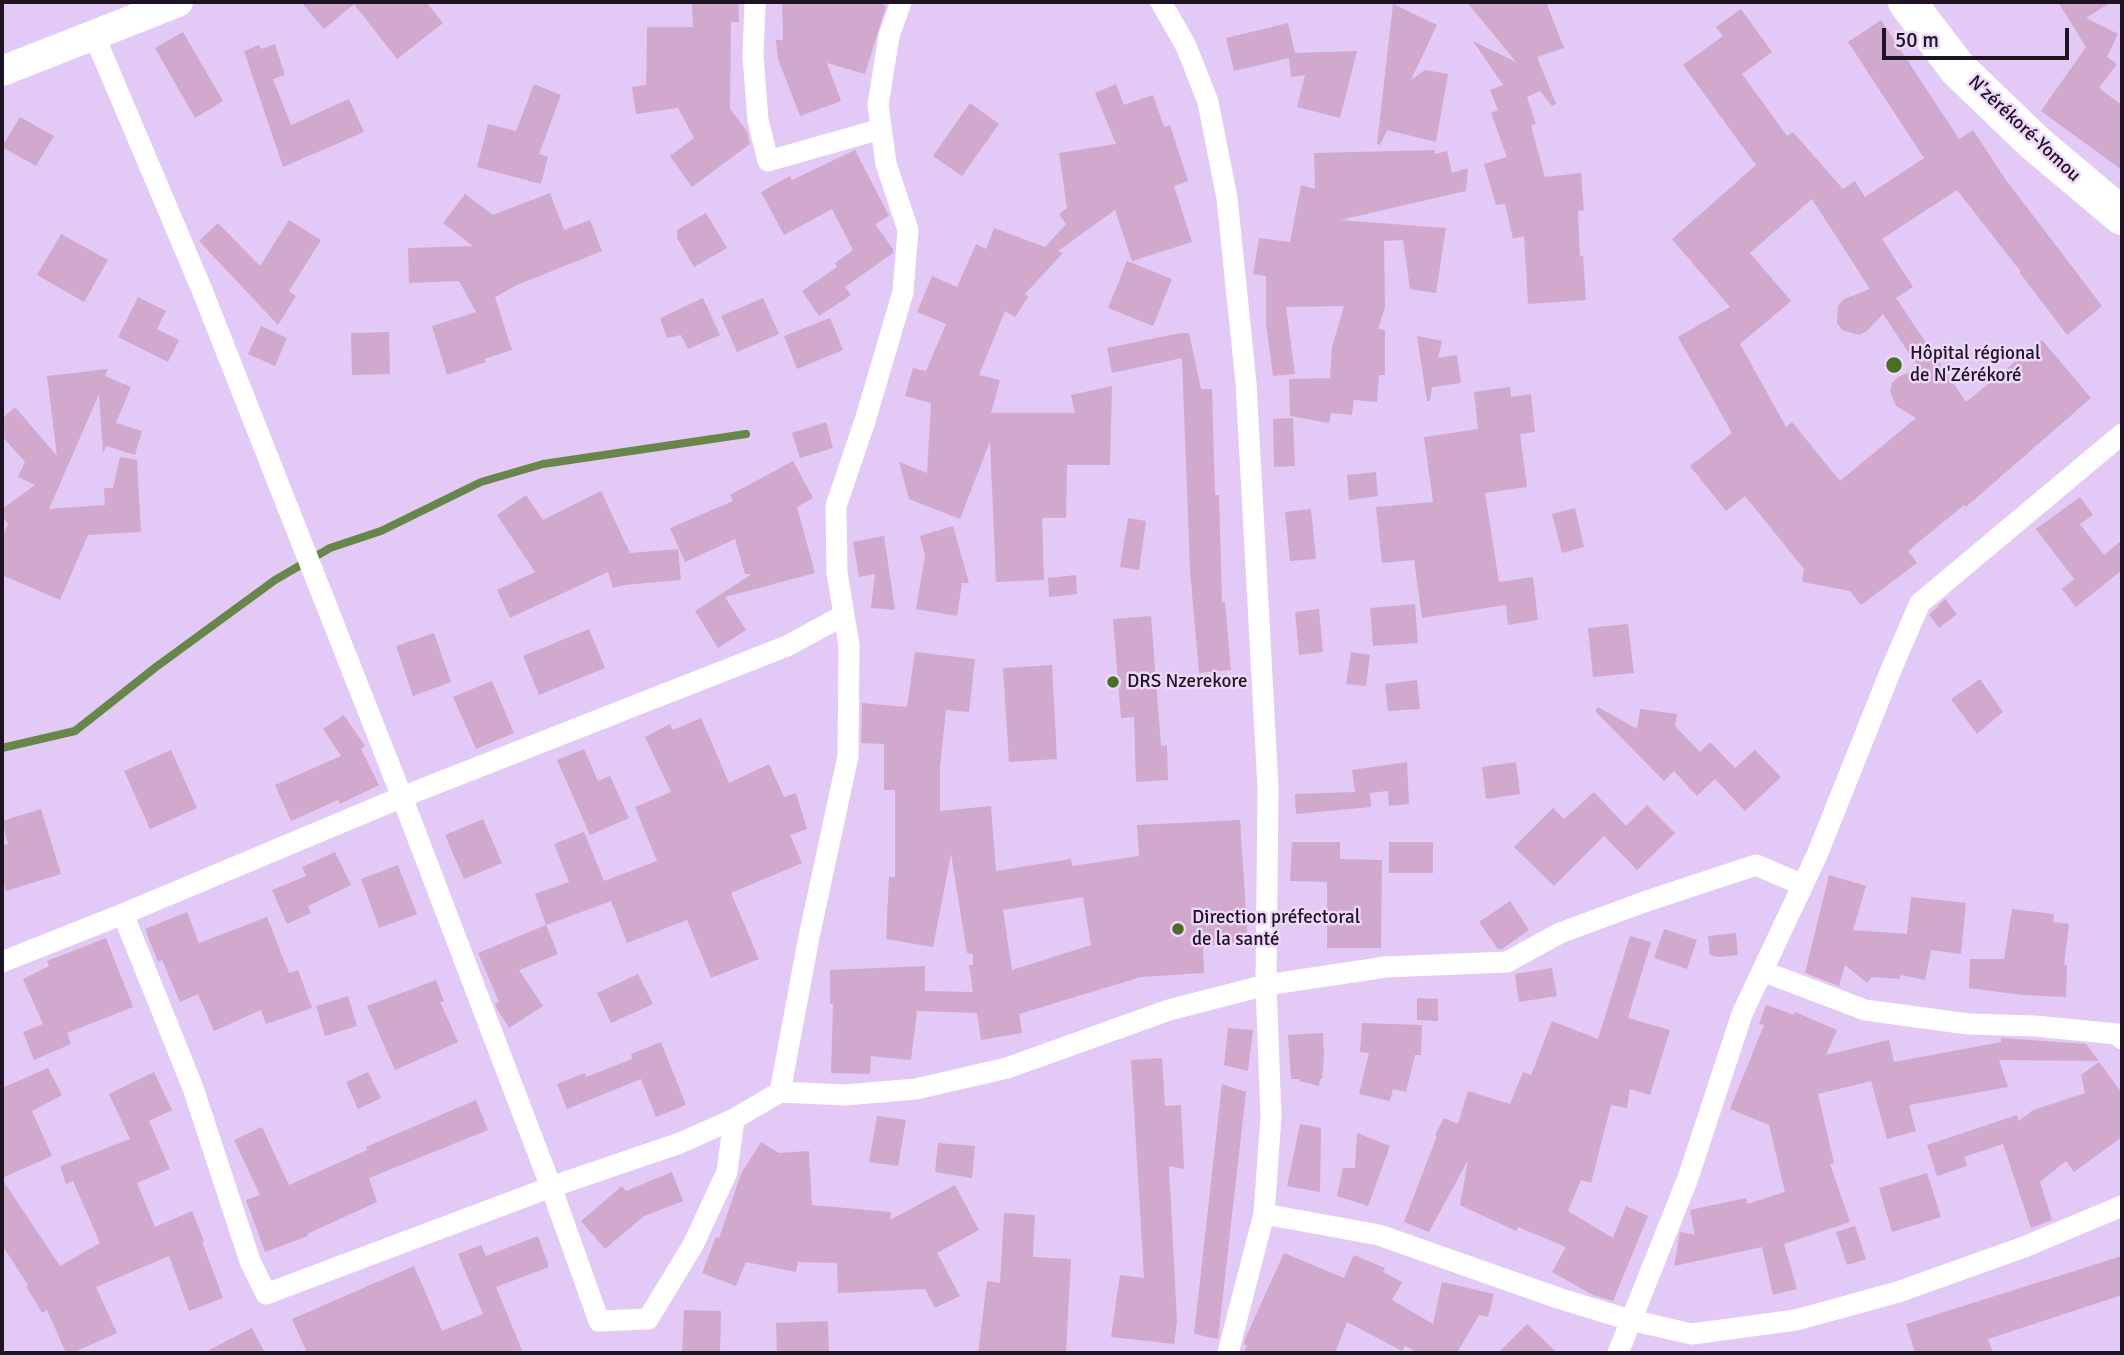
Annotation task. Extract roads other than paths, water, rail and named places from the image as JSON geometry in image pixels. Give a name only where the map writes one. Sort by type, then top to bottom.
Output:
[{"type":"highway","name":"N'zérékoré-Yomou","points":[[1907,2],[1958,69],[2035,143],[2122,216]]},
{"type":"street","points":[[2,71],[178,2]]},
{"type":"street","points":[[755,2],[754,70],[758,120],[768,161],[881,129]]},
{"type":"street","points":[[780,1092],[809,937],[848,756],[849,645],[837,573],[836,506],[866,421],[903,292],[908,230],[886,164],[878,106],[888,36],[901,2]]},
{"type":"street","points":[[1161,2],[1186,46],[1208,102],[1227,198],[1246,383],[1268,787],[1266,985],[1271,1116],[1264,1214],[1227,1353]]},
{"type":"street","points":[[94,35],[207,303],[402,797],[551,1187],[599,1321],[648,1319],[693,1245],[727,1172],[734,1119]]},
{"type":"street","points":[[1618,1353],[1688,1178],[1741,1014],[1803,885],[1920,603],[2122,434]]},
{"type":"street","points":[[2,962],[402,797],[787,646],[844,615]]},
{"type":"street","points":[[123,914],[193,1088],[250,1261],[266,1294],[551,1187],[680,1143],[734,1119],[780,1092],[845,1095],[916,1089],[1007,1068],[1169,1010],[1266,985],[1386,967],[1507,962],[1560,933],[1756,865],[1803,885]]},
{"type":"street","points":[[1762,971],[1865,1010],[1968,1024],[2035,1026],[2117,1034],[2122,1039]]},
{"type":"street","points":[[1264,1214],[1379,1236],[1630,1320],[1692,1334],[1796,1320],[1911,1287],[2024,1247],[2122,1206]]},
{"type":"waterway","points":[[2,748],[75,731],[156,667],[275,580],[330,548],[381,531],[481,482],[543,464],[746,434]]},
{"type":"place","name":"Hôpital régional de N'Zérékoré","points":[[1894,365]]},
{"type":"place","name":"DRS Nzerekore","points":[[1113,682]]},
{"type":"place","name":"Direction préfectoral de la santé","points":[[1178,929]]}]
